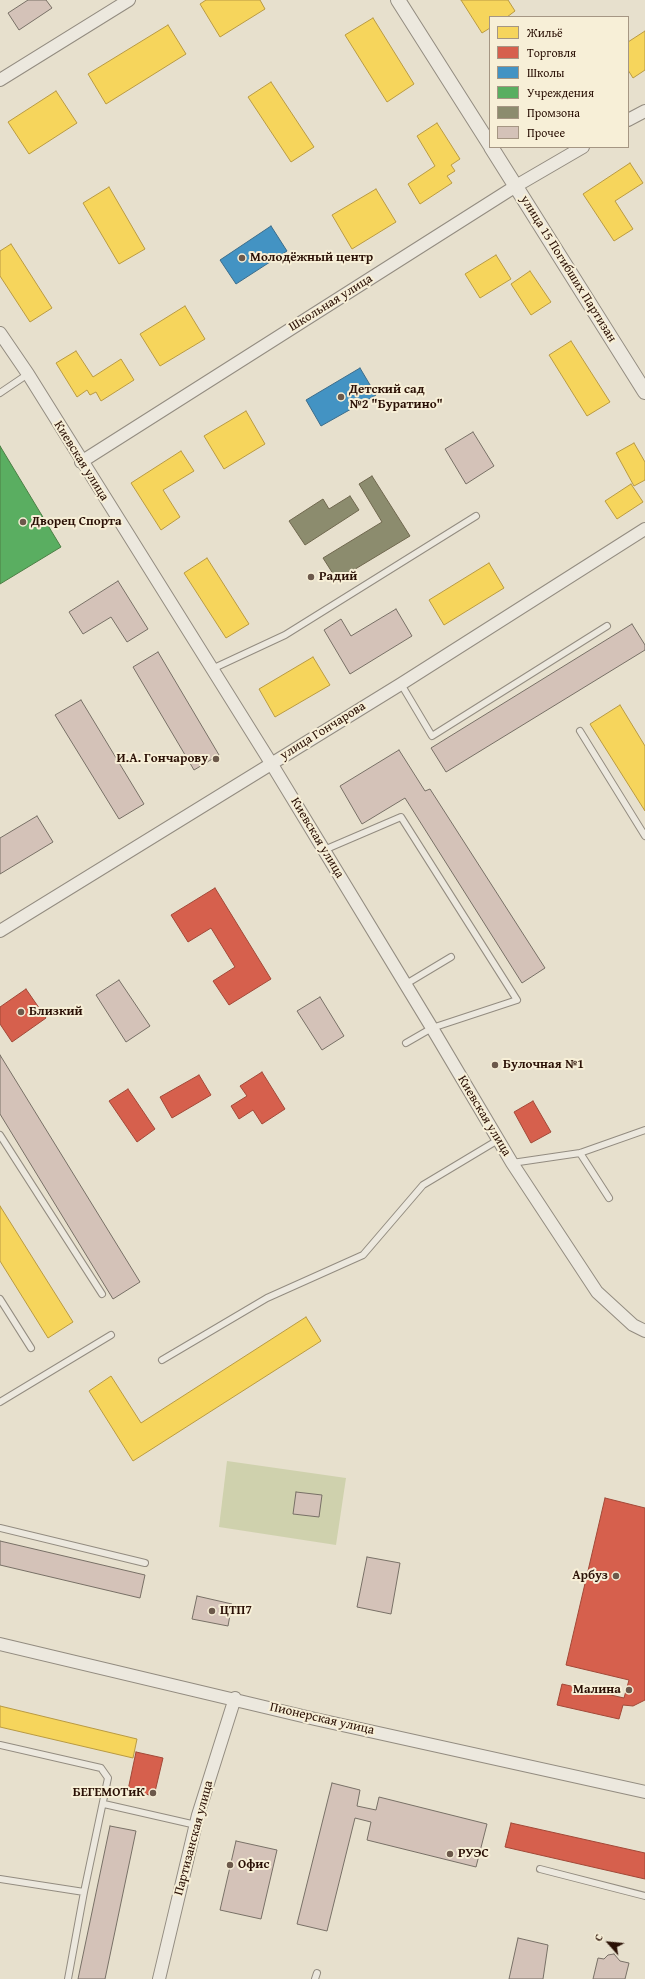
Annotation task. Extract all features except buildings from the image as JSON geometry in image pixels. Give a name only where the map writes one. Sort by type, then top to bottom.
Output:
[{"type":"street","points":[[0,80],[129,0]]},
{"type":"street","name":"улица 15 Погибших Партизан","points":[[398,0],[489,143]]},
{"type":"street","points":[[629,119],[645,110]]},
{"type":"street","name":"улица 15 Погибших Партизан","points":[[492,148],[645,392]]},
{"type":"street","name":"Школьная улица","points":[[81,462],[516,186],[581,148]]},
{"type":"street","name":"Киевская улица","points":[[0,333],[28,374],[81,462],[271,764],[406,984],[512,1163],[597,1292],[633,1325],[645,1331]]},
{"type":"street","name":"улица Гончарова","points":[[0,931],[401,684],[645,529]]},
{"type":"street","name":"Пионерская улица","points":[[0,1644],[235,1698],[331,1722],[645,1792]]},
{"type":"street","name":"Партизанская улица","points":[[159,1979],[196,1825],[235,1698]]},
{"type":"lane","points":[[0,394],[28,374]]},
{"type":"lane","points":[[212,669],[285,635],[476,516]]},
{"type":"lane","points":[[401,684],[432,736],[607,626]]},
{"type":"lane","points":[[580,730],[645,836]]},
{"type":"lane","points":[[324,850],[401,817],[517,1000],[432,1028],[406,1043]]},
{"type":"lane","points":[[406,984],[451,957]]},
{"type":"lane","points":[[512,1163],[580,1153],[645,1130]]},
{"type":"lane","points":[[0,1135],[102,1294]]},
{"type":"lane","points":[[162,1360],[267,1298],[363,1255],[423,1185],[498,1140]]},
{"type":"lane","points":[[580,1153],[609,1198]]},
{"type":"lane","points":[[0,1299],[31,1348]]},
{"type":"lane","points":[[0,1402],[111,1335]]},
{"type":"lane","points":[[0,1528],[145,1562]]},
{"type":"lane","points":[[0,1745],[101,1768],[108,1778],[104,1804],[84,1892],[68,1979]]},
{"type":"lane","points":[[104,1804],[196,1825]]},
{"type":"lane","points":[[540,1869],[645,1896]]},
{"type":"lane","points":[[0,1879],[84,1892]]},
{"type":"green space","points":[[227,1461],[346,1478],[336,1545],[219,1527]]},
{"type":"place","name":"Молодёжный центр","points":[[242,258]]},
{"type":"place","name":"Детский сад №2 \"Буратино\"","points":[[341,397]]},
{"type":"place","name":"Дворец Спорта","points":[[23,522]]},
{"type":"place","name":"Радий","points":[[311,577]]},
{"type":"place","name":"И.А. Гончарову","points":[[216,759]]},
{"type":"place","name":"Близкий","points":[[21,1012]]},
{"type":"place","name":"Булочная №1","points":[[495,1065]]},
{"type":"place","name":"Арбуз","points":[[616,1576]]},
{"type":"place","name":"ЦТП7","points":[[212,1611]]},
{"type":"place","name":"Малина","points":[[629,1690]]},
{"type":"place","name":"БЕГЕМОТиК","points":[[153,1793]]},
{"type":"place","name":"РУЭС","points":[[450,1854]]},
{"type":"place","name":"Офис","points":[[230,1865]]}]
